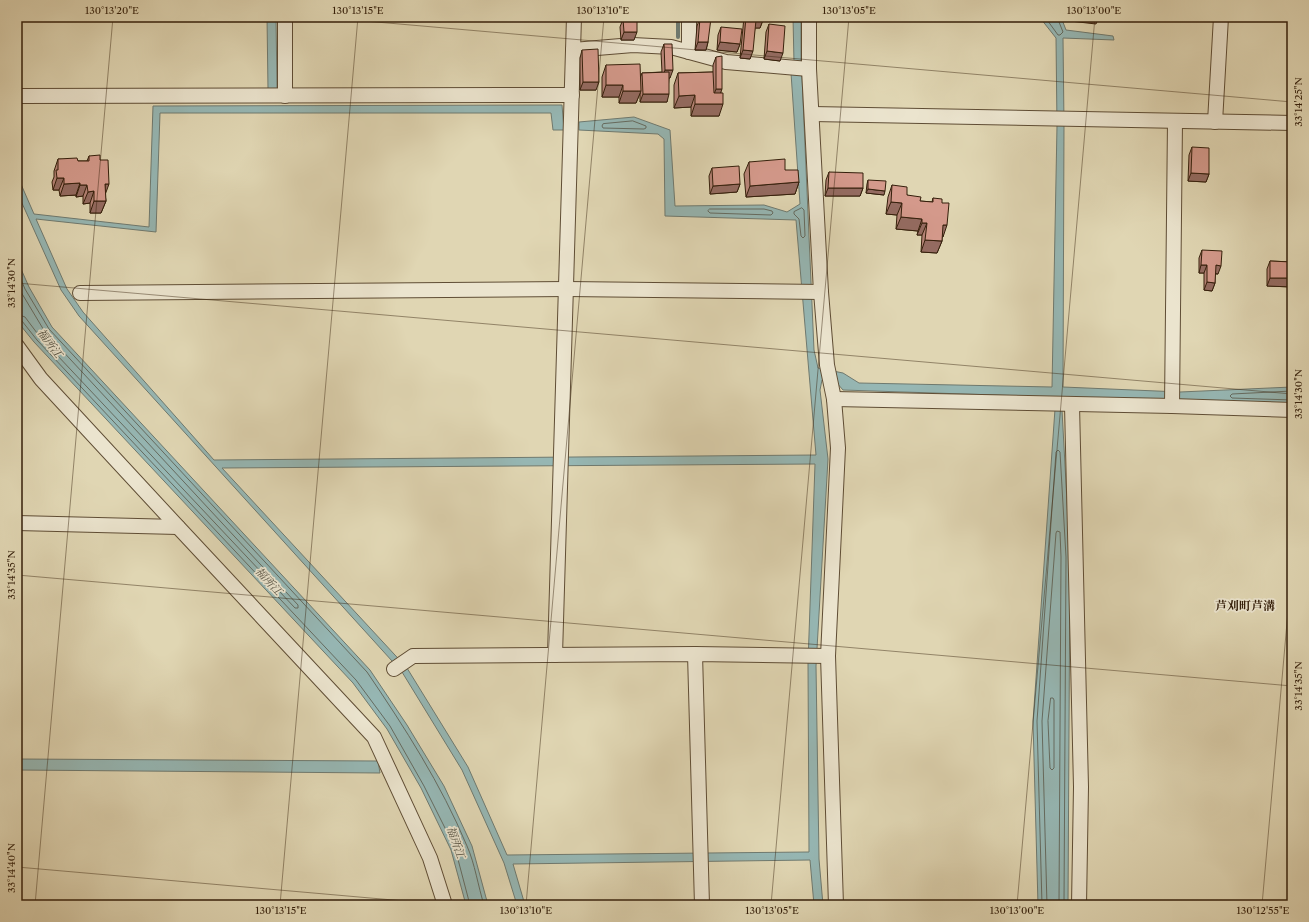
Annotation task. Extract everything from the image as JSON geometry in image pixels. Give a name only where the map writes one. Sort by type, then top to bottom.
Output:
[{"type":"street","points":[[285,17],[285,96]]},
{"type":"street","points":[[555,655],[574,17]]},
{"type":"street","points":[[689,17],[690,52]]},
{"type":"street","points":[[809,17],[810,69],[821,292],[827,365],[834,399],[838,448],[828,656],[836,905]]},
{"type":"street","points":[[1215,122],[1221,17]]},
{"type":"street","points":[[573,50],[633,45],[671,47],[726,62],[810,69]]},
{"type":"street","points":[[17,96],[572,95]]},
{"type":"street","points":[[812,114],[1291,123]]},
{"type":"street","points":[[1172,406],[1175,121]]},
{"type":"street","points":[[80,293],[567,289],[821,292]]},
{"type":"street","points":[[17,346],[41,379],[374,737],[430,858],[445,905]]},
{"type":"street","points":[[834,399],[1292,410]]},
{"type":"street","points":[[1063,405],[1081,787],[1079,905]]},
{"type":"street","points":[[17,524],[178,527]]},
{"type":"street","points":[[394,669],[413,656],[695,654],[828,656]]},
{"type":"street","points":[[695,654],[702,905]]},
{"type":"water","points":[[267,17],[276,17],[277,90],[268,89]]},
{"type":"water","points":[[793,17],[801,17],[801,62],[794,63]]},
{"type":"water","points":[[1015,17],[1061,17],[1066,30],[1113,36],[1114,40],[1063,38],[1063,387],[1180,392],[1292,387],[1292,404],[1062,410],[1070,557],[1068,905],[1038,905],[1033,721],[1055,397],[843,390],[836,382],[822,380],[820,390],[828,459],[816,666],[819,859],[823,905],[814,905],[810,860],[513,864],[525,905],[517,905],[504,863],[462,770],[402,672],[79,316],[61,290],[17,192],[17,175],[34,214],[149,227],[153,106],[562,105],[564,130],[553,130],[551,113],[160,113],[156,232],[36,219],[67,289],[83,312],[214,460],[816,455],[796,220],[665,216],[664,139],[658,134],[579,130],[579,122],[634,117],[670,130],[675,206],[764,205],[787,212],[800,204],[791,73],[799,73],[802,77],[814,350],[818,368],[843,373],[859,383],[1052,387],[1057,126],[1056,38],[1041,19]],"holes":[[[815,464],[808,663],[809,852],[507,855],[468,767],[407,668],[222,468]]]},
{"type":"water","name":"福所江","points":[[17,260],[29,287],[52,327],[370,670],[407,725],[444,786],[472,846],[488,905],[466,905],[451,850],[421,788],[387,729],[353,683],[34,342],[17,321]]},
{"type":"water","points":[[17,759],[378,761],[380,773],[17,770]]},
{"type":"building","points":[[746,17],[764,17],[763,20],[756,20],[753,51],[743,50]]},
{"type":"building","points":[[637,18],[637,32],[624,32],[623,19]]},
{"type":"building","points":[[700,18],[711,18],[708,42],[698,42]]},
{"type":"building","points":[[769,24],[785,26],[783,53],[767,51]]},
{"type":"building","points":[[721,27],[742,29],[740,44],[720,42]]},
{"type":"building","points":[[664,44],[672,44],[673,70],[665,70]]},
{"type":"building","points":[[598,49],[599,82],[583,82],[582,50]]},
{"type":"building","points":[[722,56],[722,89],[716,89],[716,57]]},
{"type":"building","points":[[640,64],[641,91],[623,91],[623,85],[606,85],[606,65]]},
{"type":"building","points":[[669,72],[669,94],[643,94],[642,73]]},
{"type":"building","points":[[713,72],[714,93],[723,93],[723,104],[695,104],[695,95],[679,96],[678,73]]},
{"type":"building","points":[[1192,147],[1209,148],[1209,174],[1191,173]]},
{"type":"building","points":[[100,155],[100,160],[108,160],[109,184],[105,184],[106,201],[94,201],[94,191],[88,192],[87,185],[80,185],[80,183],[64,184],[64,178],[57,178],[56,170],[58,170],[58,159],[77,158],[78,161],[89,161],[89,156]]},
{"type":"building","points":[[785,159],[785,170],[798,170],[799,182],[750,186],[749,162]]},
{"type":"building","points":[[739,166],[740,184],[713,186],[712,168]]},
{"type":"building","points":[[829,172],[863,173],[863,188],[828,188]]},
{"type":"building","points":[[868,180],[886,181],[885,191],[868,189]]},
{"type":"building","points":[[892,185],[907,187],[907,195],[921,197],[920,201],[933,202],[933,198],[942,199],[942,203],[949,203],[947,225],[943,225],[942,241],[925,240],[927,223],[922,223],[922,219],[901,217],[902,203],[891,202]]},
{"type":"building","points":[[1202,250],[1222,251],[1221,266],[1216,265],[1215,283],[1207,282],[1207,265],[1201,265]]},
{"type":"building","points":[[1270,261],[1292,262],[1292,278],[1270,278]]},
{"type":"building","points":[[362,902],[371,902],[371,905],[362,905]]},
{"type":"waterway","points":[[678,17],[678,37]]},
{"type":"district","name":"芦刈町芦溝","points":[[1245,606]]}]
